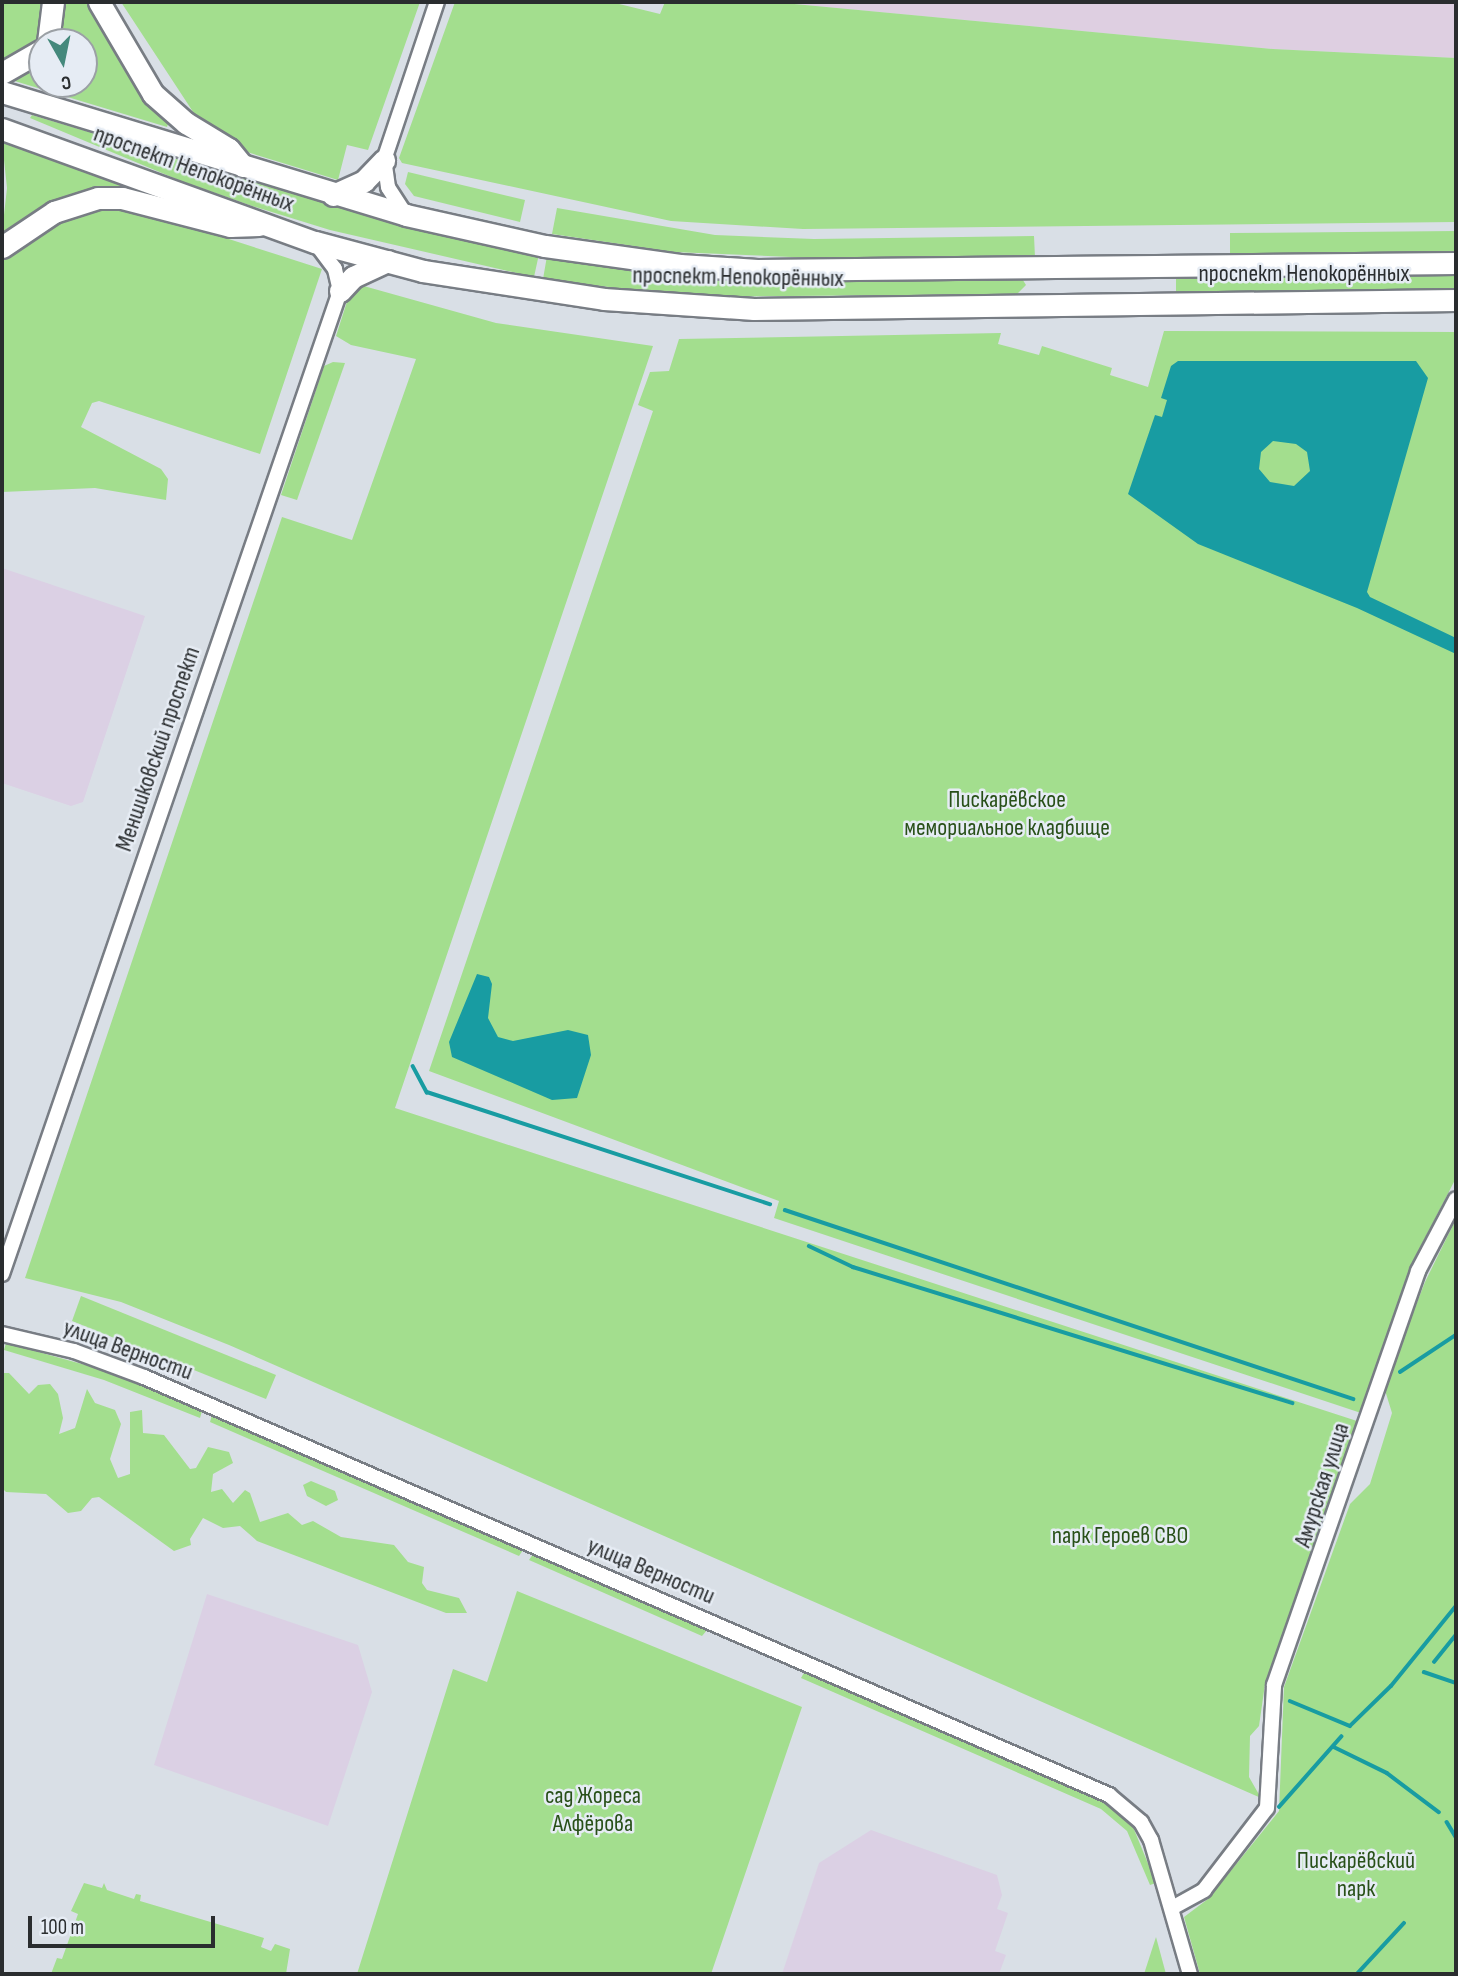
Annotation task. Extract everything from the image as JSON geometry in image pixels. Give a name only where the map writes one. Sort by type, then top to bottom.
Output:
[{"type":"main road","points":[[50,28],[53,2]]},
{"type":"main road","points":[[99,2],[153,94],[186,123],[229,149],[244,168]]},
{"type":"main road","points":[[2,73],[28,60]]},
{"type":"main road","name":"проспект Непокорённых","points":[[2,92],[244,168],[406,215],[612,257],[757,270],[1456,263]]},
{"type":"main road","name":"проспект Непокорённых","points":[[2,129],[315,242],[387,261],[486,282],[675,307],[1456,300]]},
{"type":"main road","points":[[333,195],[364,181],[384,160]]},
{"type":"main road","points":[[2,247],[54,212],[98,198],[122,198],[230,226],[272,225]]},
{"type":"main road","points":[[340,291],[353,277],[387,261]]},
{"type":"street","points":[[406,215],[388,187],[384,160],[437,2]]},
{"type":"street","points":[[315,242],[335,269],[340,291]]},
{"type":"street","name":"Меншиковский проспект","points":[[2,1274],[7,1244],[340,291]]},
{"type":"street","name":"Амурская улица","points":[[1172,1908],[1204,1891],[1254,1829],[1270,1795],[1274,1685],[1419,1271],[1456,1199]]},
{"type":"street","name":"улица Верности","points":[[2,1334],[74,1351],[144,1377],[1089,1785],[1141,1822],[1158,1859],[1190,1974]]},
{"type":"shaded area","points":[[773,2],[1456,2],[1456,58],[1273,49]]},
{"type":"shaded area","points":[[2,568],[145,616],[83,802],[71,806],[2,783]]},
{"type":"shaded area","points":[[207,1594],[358,1645],[372,1692],[328,1826],[154,1765]]},
{"type":"shaded area","points":[[871,1830],[997,1875],[1002,1895],[997,1909],[1008,1913],[995,1951],[1006,1955],[999,1974],[782,1974],[819,1863]]},
{"type":"green space","points":[[2,2],[45,2],[43,28],[28,28],[28,49],[2,64]]},
{"type":"green space","points":[[63,2],[87,2],[123,68],[141,94],[169,121],[167,127],[71,98],[98,98],[98,28],[58,28]]},
{"type":"green space","points":[[121,2],[420,2],[368,150],[347,145],[338,180],[247,152],[201,124]]},
{"type":"green space","points":[[455,2],[611,2],[660,14],[665,2],[773,2],[1273,49],[1456,58],[1456,222],[803,229],[671,221],[402,163],[399,158]]},
{"type":"green space","points":[[28,70],[28,85],[8,79]]},
{"type":"green space","points":[[32,115],[337,206],[539,254],[534,277],[330,230],[252,206],[181,181],[30,118]]},
{"type":"green space","points":[[2,141],[131,188],[63,197],[2,233],[7,188]]},
{"type":"green space","points":[[408,172],[525,200],[520,222],[414,196],[405,184]]},
{"type":"green space","points":[[123,205],[322,269],[260,454],[99,401],[92,403],[81,427],[161,469],[168,479],[166,500],[95,488],[2,492],[2,257],[77,211]]},
{"type":"green space","points":[[557,208],[715,235],[814,239],[1034,236],[1035,257],[815,258],[674,252],[552,234]]},
{"type":"green space","points":[[1456,231],[1456,253],[1230,255],[1230,233]]},
{"type":"green space","points":[[547,256],[691,276],[1021,277],[1026,285],[1017,294],[691,297],[543,279]]},
{"type":"green space","points":[[1456,273],[1456,289],[1176,292],[1176,276]]},
{"type":"green space","name":"парк Героев СВО","points":[[353,283],[496,323],[653,346],[395,1108],[1357,1421],[1312,1563],[1265,1684],[1259,1726],[1250,1736],[1249,1777],[1261,1798],[229,1345],[121,1302],[25,1278],[282,517],[352,540],[416,359],[351,345],[336,336]]},
{"type":"green space","name":"Пискарёвское мемориальное кладбище","points":[[1164,331],[1456,332],[1456,1178],[1411,1265],[1361,1413],[774,1218],[779,1201],[429,1071],[653,411],[638,405],[650,372],[669,371],[679,339],[1001,333],[998,344],[1039,355],[1042,346],[1112,368],[1110,375],[1148,387]]},
{"type":"green space","points":[[333,362],[345,363],[297,500],[281,495],[324,366]]},
{"type":"green space","name":"Пискарёвский парк","points":[[1456,1219],[1456,1974],[1200,1974],[1184,1917],[1208,1899],[1279,1811],[1284,1687],[1350,1504],[1370,1484],[1392,1413],[1384,1387],[1425,1282]]},
{"type":"green space","points":[[81,1296],[276,1375],[266,1399],[72,1321]]},
{"type":"green space","points":[[6,1343],[107,1371],[202,1411],[200,1418],[104,1380],[4,1350]]},
{"type":"green space","points":[[2,1373],[9,1373],[29,1394],[38,1385],[50,1384],[58,1394],[63,1418],[59,1434],[75,1428],[87,1389],[95,1403],[115,1410],[121,1424],[110,1459],[118,1478],[130,1474],[130,1412],[142,1410],[143,1433],[164,1435],[190,1469],[196,1468],[208,1447],[229,1452],[233,1463],[213,1474],[211,1492],[222,1489],[233,1503],[245,1490],[250,1493],[260,1522],[288,1513],[302,1525],[313,1521],[341,1537],[394,1545],[408,1562],[424,1567],[422,1583],[427,1590],[459,1598],[467,1613],[446,1613],[257,1541],[240,1526],[223,1528],[203,1518],[190,1539],[191,1545],[174,1551],[99,1497],[92,1498],[81,1511],[68,1513],[46,1494],[6,1492],[2,1488]]},
{"type":"green space","points":[[212,1415],[523,1550],[519,1556],[210,1422]]},
{"type":"green space","points":[[311,1481],[335,1491],[338,1500],[326,1506],[307,1496],[303,1485]]},
{"type":"green space","points":[[533,1554],[707,1630],[702,1636],[529,1560]]},
{"type":"green space","name":"сад Жореса Алфёрова","points":[[517,1591],[802,1707],[711,1974],[357,1974],[453,1669],[487,1682]]},
{"type":"green space","points":[[805,1671],[1104,1802],[1133,1827],[1156,1883],[1150,1885],[1127,1831],[1101,1809],[801,1678]]},
{"type":"green space","points":[[84,1883],[102,1888],[104,1883],[107,1890],[134,1899],[136,1894],[141,1895],[140,1901],[264,1938],[261,1947],[271,1951],[275,1944],[290,1949],[286,1974],[51,1974],[57,1958],[62,1959],[78,1914],[71,1911]]},
{"type":"green space","points":[[1156,1937],[1166,1974],[1144,1974]]},
{"type":"water","points":[[1178,361],[1416,361],[1428,378],[1367,592],[1370,597],[1456,638],[1456,654],[1357,608],[1198,544],[1128,494],[1155,415],[1162,417],[1167,400],[1161,398],[1171,366]],"holes":[[[1273,441],[1296,444],[1307,452],[1310,471],[1294,486],[1270,482],[1259,469],[1261,452]]]},
{"type":"water","points":[[477,974],[489,977],[492,984],[488,1018],[498,1037],[513,1041],[568,1030],[588,1035],[591,1055],[577,1098],[552,1100],[452,1057],[449,1042]]},
{"type":"waterway","points":[[413,1066],[427,1092],[770,1204]]},
{"type":"waterway","points":[[785,1210],[1353,1399]]},
{"type":"waterway","points":[[809,1246],[853,1267],[1292,1403]]},
{"type":"waterway","points":[[1400,1372],[1456,1335]]},
{"type":"waterway","points":[[1290,1701],[1350,1726],[1391,1686],[1456,1606]]},
{"type":"waterway","points":[[1434,1662],[1456,1635]]},
{"type":"waterway","points":[[1424,1672],[1456,1683]]},
{"type":"waterway","points":[[1279,1807],[1341,1737]]},
{"type":"waterway","points":[[1334,1747],[1387,1773],[1439,1812]]},
{"type":"waterway","points":[[1447,1822],[1456,1837]]},
{"type":"waterway","points":[[1357,1974],[1404,1923]]}]
